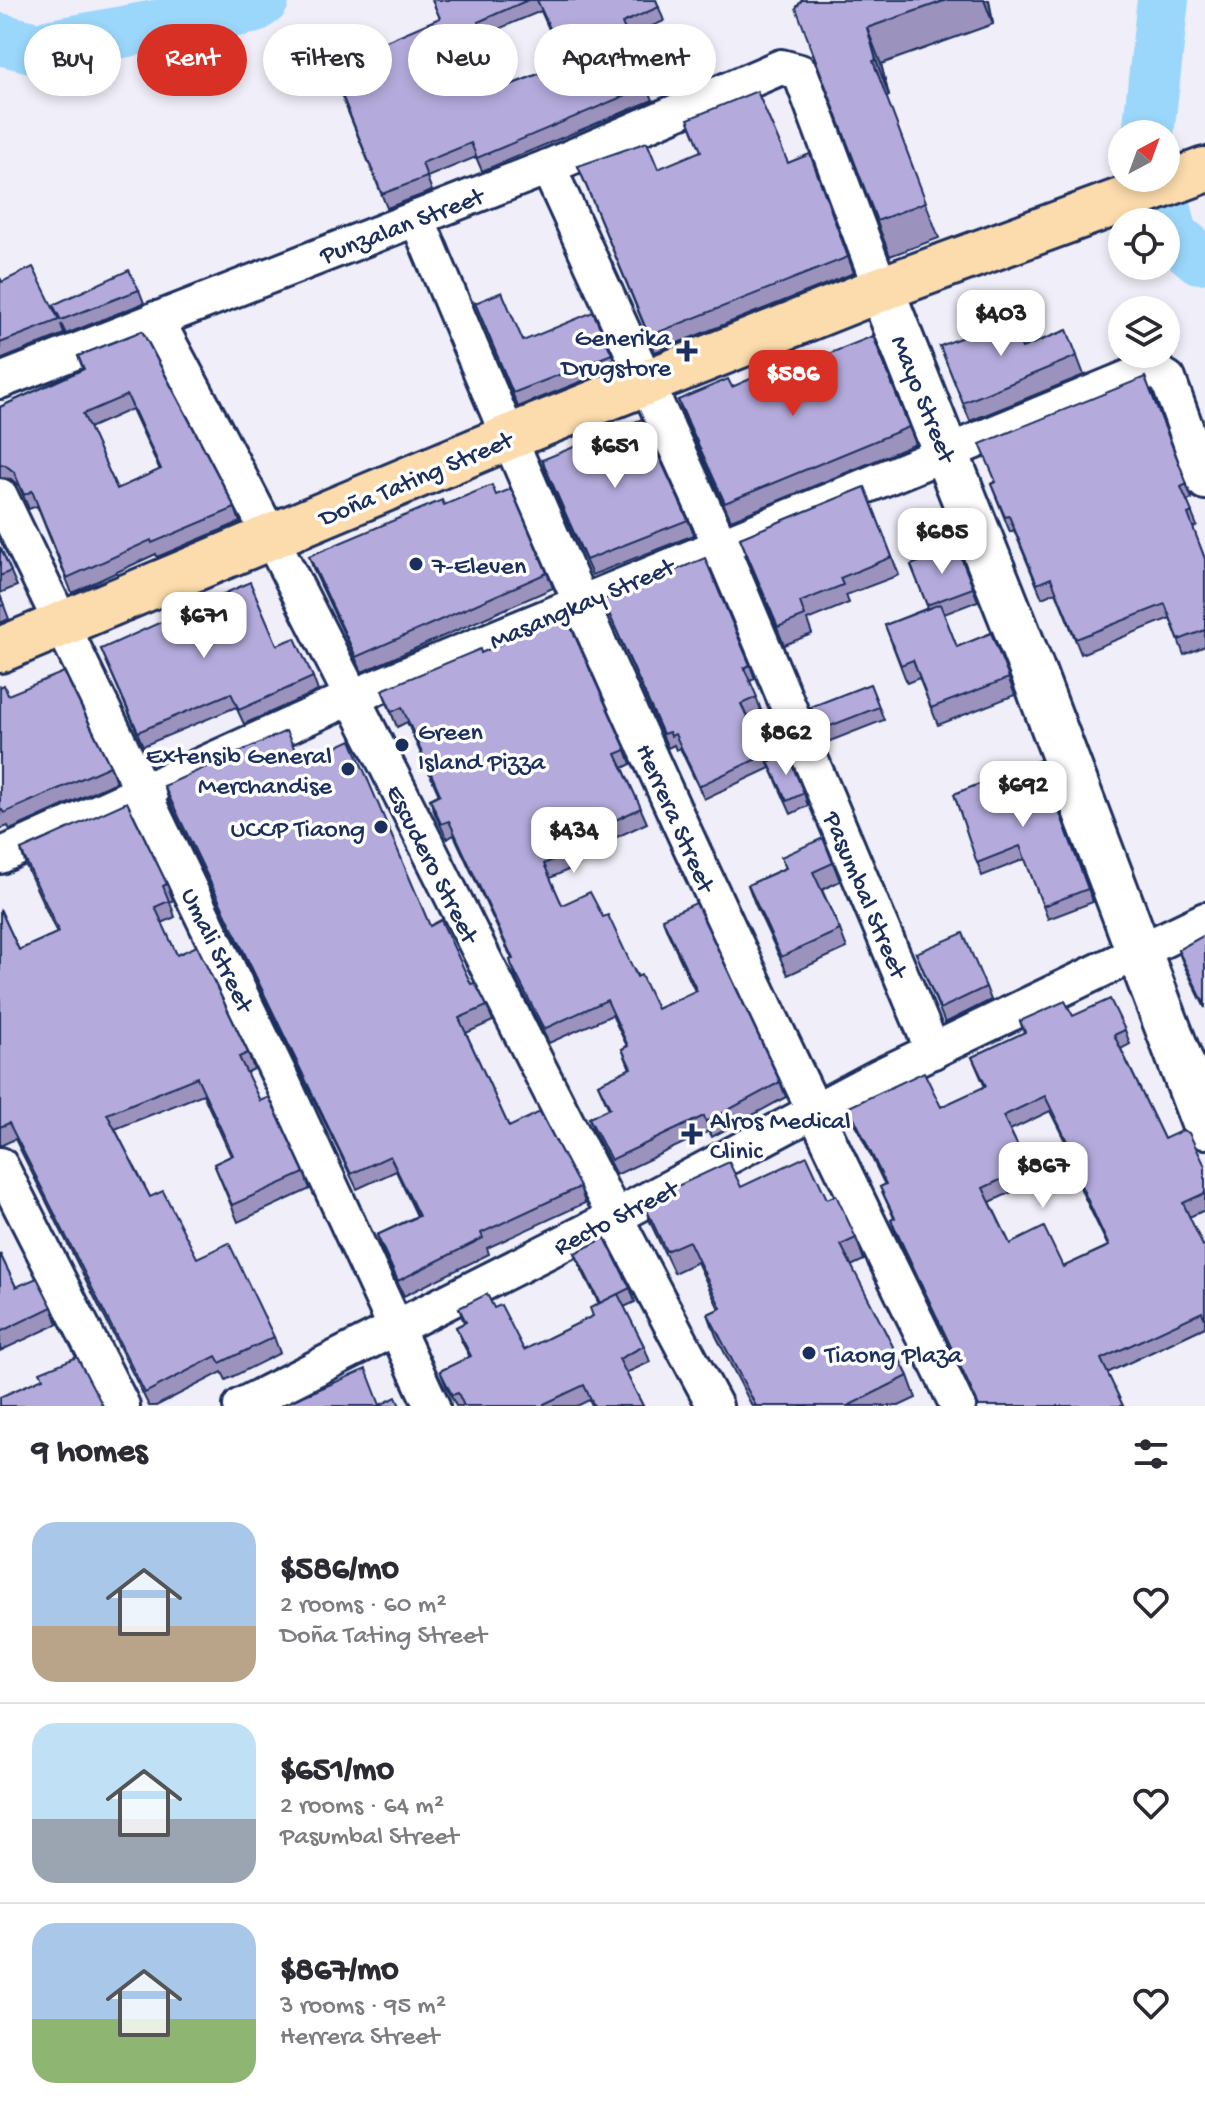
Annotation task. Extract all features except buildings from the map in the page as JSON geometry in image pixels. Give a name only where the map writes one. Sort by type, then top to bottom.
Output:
[{"type":"main road","name":"Doña Tating Street","points":[[0,650],[507,438],[881,289],[1205,170]]},
{"type":"street","name":"Punzalan Street","points":[[0,381],[548,167],[781,67],[800,72]]},
{"type":"street","name":"Mayo Street","points":[[800,72],[1205,1126]]},
{"type":"street","name":"Pasumbal Street","points":[[548,167],[720,544],[933,1051]]},
{"type":"street","name":"Herrera Street","points":[[417,218],[507,438],[580,602],[812,1111],[958,1406]]},
{"type":"street","name":"Escudero Street","points":[[156,319],[273,536],[350,698],[613,1218],[715,1406]]},
{"type":"street","name":"Masangkay Street","points":[[0,856],[144,794],[350,698],[1145,371],[1157,372],[1168,379],[1205,482]]},
{"type":"street","name":"Umali Street","points":[[0,496],[63,623],[432,1406]]},
{"type":"street","name":"Recto Street","points":[[241,1406],[395,1325],[613,1218],[812,1111],[1205,920]]},
{"type":"street","points":[[0,1165],[122,1406]]},
{"type":"waterway","points":[[0,39],[36,48],[252,8],[263,0]]},
{"type":"waterway","points":[[1150,120],[1163,0]]},
{"type":"waterway","points":[[1162,192],[1172,235],[1199,258],[1205,257]]},
{"type":"place","name":"Generika Drugstore","points":[[687,351]]},
{"type":"place","name":"7-Eleven","points":[[416,564]]},
{"type":"place","name":"Green Island Pizza","points":[[402,745]]},
{"type":"place","name":"Extensib General Merchandise","points":[[348,769]]},
{"type":"place","name":"UCCP Tiaong","points":[[381,827]]},
{"type":"place","name":"Alros Medical Clinic","points":[[692,1134]]},
{"type":"place","name":"Tiaong Plaza","points":[[809,1353]]}]
